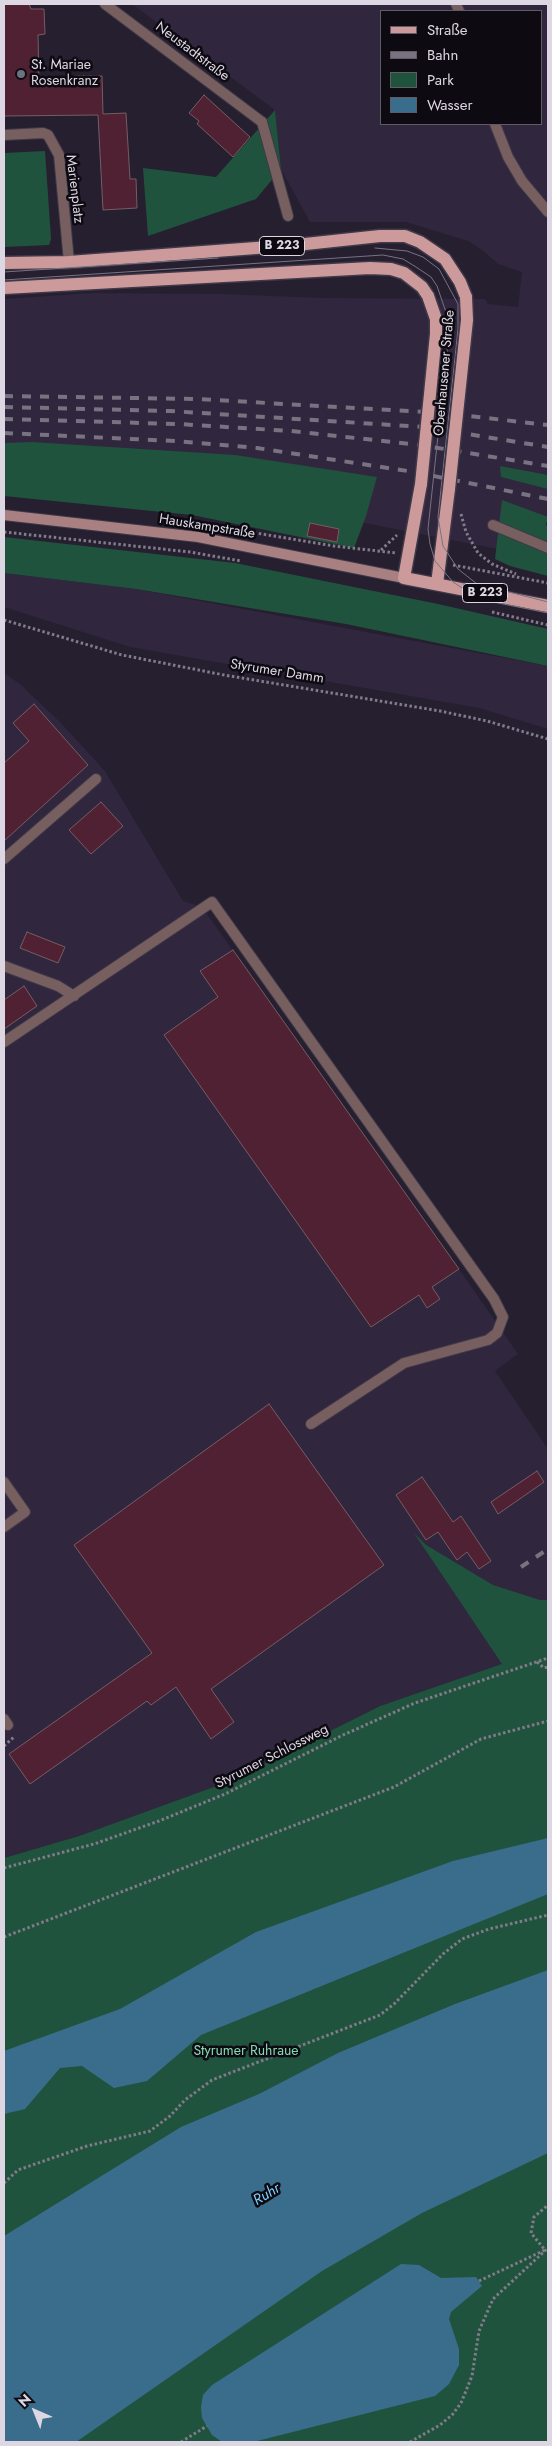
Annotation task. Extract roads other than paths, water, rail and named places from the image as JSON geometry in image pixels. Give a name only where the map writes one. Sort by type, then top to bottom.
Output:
[{"type":"main road","name":"Oberhausener Straße","points":[[4,263],[69,262],[296,245],[380,236],[405,236],[420,242],[445,259],[460,282],[466,297],[467,320],[437,584]]},
{"type":"main road","name":"Oberhausener Straße","points":[[4,288],[370,268],[391,269],[404,274],[422,286],[428,296],[436,319],[436,334],[421,484],[404,578]]},
{"type":"main road","name":"Hauskampstraße","points":[[4,515],[198,537],[404,578]]},
{"type":"main road","name":"B 223","points":[[404,578],[548,606]]},
{"type":"street","name":"Neustadtstraße","points":[[105,4],[262,122],[288,216]]},
{"type":"street","points":[[495,125],[508,156],[522,181],[548,212]]},
{"type":"street","name":"Marienplatz","points":[[4,135],[43,133],[48,135],[58,155],[69,262]]},
{"type":"street","points":[[493,525],[548,548]]},
{"type":"street","points":[[4,859],[96,779]]},
{"type":"street","points":[[4,1042],[212,902],[501,1310],[503,1317],[501,1328],[488,1340],[404,1363],[311,1424]]},
{"type":"street","points":[[4,966],[58,986],[74,996]]},
{"type":"street","points":[[4,1482],[25,1512],[4,1526]]},
{"type":"water","points":[[548,1838],[548,1894],[201,2035],[147,2081],[114,2088],[82,2066],[60,2068],[25,2109],[4,2114],[4,2051],[120,2009],[256,1932],[453,1861]]},
{"type":"water","name":"Ruhr","points":[[548,1970],[548,2153],[422,2213],[322,2271],[76,2442],[4,2442],[4,2236],[181,2127],[259,2094],[338,2053],[455,2004]]},
{"type":"water","points":[[401,2264],[419,2265],[441,2278],[476,2277],[482,2286],[451,2312],[449,2319],[459,2349],[459,2365],[449,2384],[435,2396],[253,2442],[222,2442],[212,2435],[202,2418],[201,2407],[203,2395],[212,2385]]},
{"type":"tram line","points":[[375,248],[407,251],[423,257],[439,269],[458,304],[458,329],[438,517],[443,546],[458,569],[477,584],[548,602]]},
{"type":"tram line","points":[[4,280],[383,255],[403,259],[431,277],[437,286],[448,318],[449,333],[428,529],[435,561],[453,582],[479,599],[548,613]]},
{"type":"tram line","points":[[4,272],[218,258]]},
{"type":"railway","points":[[4,396],[197,399],[442,413],[548,425]]},
{"type":"railway","points":[[4,407],[170,411],[424,427],[548,447]]},
{"type":"railway","points":[[4,419],[178,424],[291,431],[420,445],[548,466]]},
{"type":"railway","points":[[4,433],[175,441],[257,448],[414,472],[548,499]]},
{"type":"railway","points":[[521,1567],[548,1549]]},
{"type":"place","name":"St. Mariae Rosenkranz","points":[[21,74]]},
{"type":"park label","name":"Styrumer Ruhraue","points":[[246,2052]]}]
